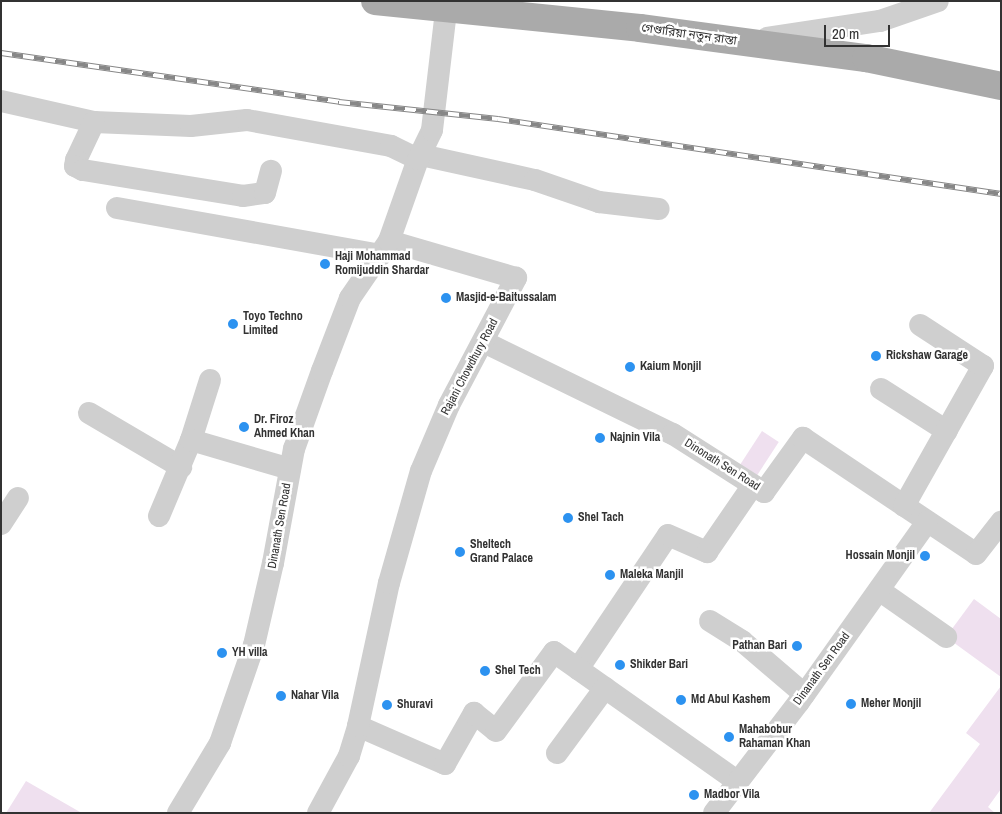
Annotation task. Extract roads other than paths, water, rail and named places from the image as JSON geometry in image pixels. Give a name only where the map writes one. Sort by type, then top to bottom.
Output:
[{"type":"main road","name":"গেণ্ডারিয়া নতুন রাস্তা","points":[[375,1],[446,10],[640,28],[866,58],[1001,86]]},
{"type":"street","points":[[741,42],[833,31],[880,21],[938,1]]},
{"type":"street","points":[[117,208],[385,248],[419,157],[432,130],[446,10]]},
{"type":"street","points":[[1,101],[94,122],[191,126],[247,120],[391,146],[419,157],[535,180],[599,202],[659,210]]},
{"type":"street","points":[[94,122],[76,160],[75,166],[83,170],[243,196],[265,193],[272,171]]},
{"type":"street","name":"Rajani Chowdhury Road","points":[[318,813],[349,756],[358,726],[389,583],[421,471],[449,405],[484,342],[516,278],[385,248]]},
{"type":"street","name":"Dinanath Sen Road","points":[[178,813],[220,744],[254,645],[274,563],[294,449],[350,298],[385,248]]},
{"type":"street","points":[[904,506],[983,366],[920,325]]},
{"type":"street","name":"Dinonath Sen Road","points":[[484,342],[673,434],[764,492],[803,438],[976,554],[1001,522]]},
{"type":"street","points":[[160,516],[191,440],[210,380]]},
{"type":"street","points":[[881,389],[947,431]]},
{"type":"street","points":[[89,413],[181,467]]},
{"type":"street","points":[[191,440],[290,469]]},
{"type":"street","points":[[578,669],[668,535],[707,552],[753,485]]},
{"type":"street","points":[[1,524],[18,498]]},
{"type":"street","name":"Dinanath Sen Road","points":[[714,813],[804,694],[927,522]]},
{"type":"street","points":[[879,590],[946,637]]},
{"type":"street","points":[[710,621],[742,641],[804,694]]},
{"type":"street","points":[[358,726],[445,764],[474,713],[496,731],[554,652],[738,782]]},
{"type":"street","points":[[557,752],[604,688]]},
{"type":"railway","points":[[1,53],[339,102],[498,119],[1001,194]]},
{"type":"place","name":"Haji Mohammad Romijuddin Shardar","points":[[325,264]]},
{"type":"place","name":"Masjid-e-Baitussalam","points":[[446,298]]},
{"type":"place","name":"Toyo Techno Limited","points":[[233,324]]},
{"type":"place","name":"Rickshaw Garage","points":[[876,356]]},
{"type":"place","name":"Kaium Monjil","points":[[630,367]]},
{"type":"place","name":"Dr. Firoz Ahmed Khan","points":[[244,427]]},
{"type":"place","name":"Najnin Vila","points":[[600,438]]},
{"type":"place","name":"Shel Tach","points":[[568,518]]},
{"type":"place","name":"Sheltech Grand Palace","points":[[460,552]]},
{"type":"place","name":"Hossain Monjil","points":[[925,556]]},
{"type":"place","name":"Maleka Manjil","points":[[610,575]]},
{"type":"place","name":"Pathan Bari","points":[[797,646]]},
{"type":"place","name":"YH villa","points":[[222,653]]},
{"type":"place","name":"Shikder Bari","points":[[620,665]]},
{"type":"place","name":"Shel Tech","points":[[485,671]]},
{"type":"place","name":"Nahar Vila","points":[[281,696]]},
{"type":"place","name":"Md Abul Kashem","points":[[681,700]]},
{"type":"place","name":"Meher Monjil","points":[[851,704]]},
{"type":"place","name":"Shuravi","points":[[387,705]]},
{"type":"place","name":"Mahabobur Rahaman Khan","points":[[729,737]]},
{"type":"place","name":"Madbor Vila","points":[[694,795]]}]
